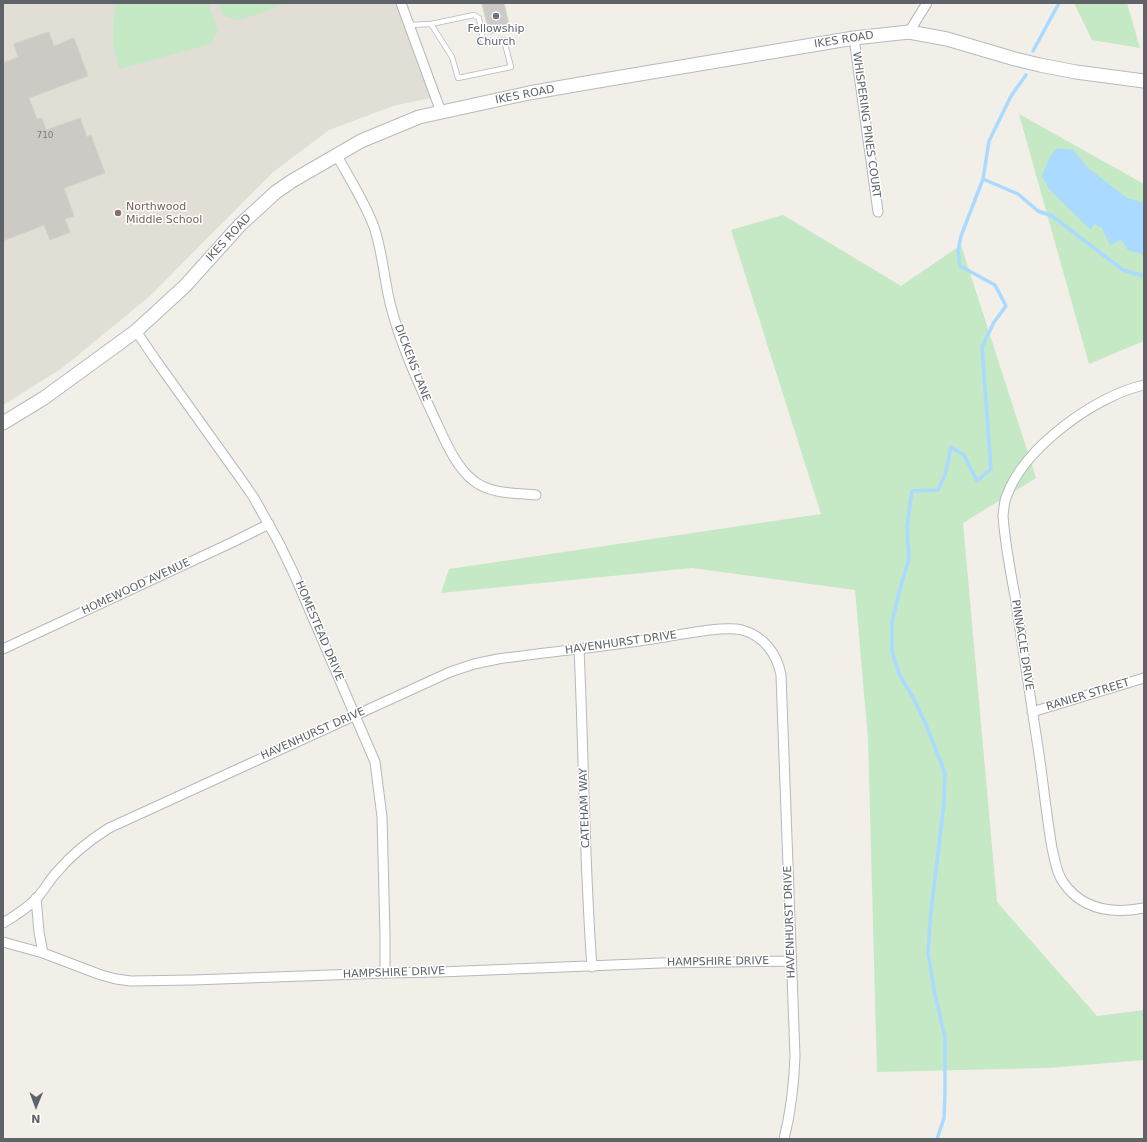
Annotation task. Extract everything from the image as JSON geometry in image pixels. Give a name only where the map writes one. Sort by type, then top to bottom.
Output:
[{"type":"street","points":[[401,3],[441,112]]},
{"type":"street","points":[[910,32],[927,3]]},
{"type":"street","name":"IKES ROAD","points":[[3,423],[44,398],[136,330],[184,286],[240,225],[260,206],[292,181],[336,154],[361,141],[419,117],[543,91],[854,38],[910,32],[947,39],[1040,65],[1076,72],[1144,81]]},
{"type":"street","name":"WHISPERING PINES COURT","points":[[854,38],[878,212]]},
{"type":"street","name":"DICKENS LANE","points":[[336,154],[363,203],[374,227],[391,307],[403,346],[441,432],[458,463],[466,474],[475,482],[483,486],[498,490],[536,495]]},
{"type":"street","name":"HOMESTEAD DRIVE","points":[[136,330],[243,482],[268,524],[294,574],[375,762],[382,817],[386,934],[385,973]]},
{"type":"street","name":"PINNACLE DRIVE","points":[[1144,385],[1114,396],[1089,409],[1046,441],[1031,457],[1016,477],[1007,495],[1003,516],[1049,832],[1056,867],[1062,881],[1070,892],[1076,897],[1095,907],[1111,910],[1144,908]]},
{"type":"street","name":"HOMEWOOD AVENUE","points":[[3,649],[226,546],[268,524]]},
{"type":"street","name":"HAVENHURST DRIVE","points":[[3,923],[22,912],[36,898],[56,872],[73,855],[93,838],[109,828],[450,672],[474,664],[498,659],[725,629],[742,630],[761,639],[769,647],[776,657],[781,676],[795,1056],[794,1086],[790,1117],[784,1139]]},
{"type":"street","name":"CATEHAM WAY","points":[[579,649],[584,809],[592,967]]},
{"type":"street","name":"RANIER STREET","points":[[1032,712],[1144,678]]},
{"type":"street","points":[[36,898],[39,932],[44,953]]},
{"type":"street","name":"HAMPSHIRE DRIVE","points":[[3,942],[44,953],[101,975],[131,981],[592,967],[661,963],[791,961]]},
{"type":"lane","points":[[409,25],[431,24],[474,15],[479,18],[483,40],[489,42],[504,40],[511,67],[458,78],[452,57],[431,24]]},
{"type":"shaded area","name":"Northwood Middle School","points":[[3,3],[402,3],[435,97],[393,106],[329,130],[272,173],[150,296],[61,369],[3,405]]},
{"type":"green space","points":[[116,3],[208,3],[218,31],[211,44],[119,69],[113,45],[113,23]]},
{"type":"green space","points":[[218,3],[285,3],[258,14],[237,20],[223,16]]},
{"type":"green space","points":[[1074,3],[1127,3],[1140,48],[1092,40]]},
{"type":"green space","points":[[1019,114],[1144,184],[1144,341],[1089,364]]},
{"type":"green space","points":[[783,215],[901,286],[961,245],[1036,478],[963,523],[997,902],[1097,1016],[1144,1010],[1144,1060],[1048,1068],[877,1072],[868,739],[855,590],[692,568],[441,593],[449,569],[821,514],[731,230]]},
{"type":"water","points":[[1057,148],[1073,150],[1088,168],[1127,198],[1144,203],[1144,255],[1128,250],[1121,240],[1110,245],[1102,228],[1094,224],[1091,230],[1049,189],[1042,176],[1050,156]]},
{"type":"building","name":"Fellowship Church","points":[[482,3],[504,3],[510,29],[490,34]]},
{"type":"building","points":[[49,32],[54,46],[74,38],[88,76],[29,98],[37,119],[42,118],[46,130],[80,118],[87,137],[91,135],[105,173],[64,188],[74,216],[65,219],[70,232],[50,240],[44,225],[3,241],[3,63],[18,57],[14,44]]},
{"type":"waterway","points":[[1033,51],[1059,3]]},
{"type":"waterway","points":[[937,1139],[944,1118],[945,1037],[935,995],[928,953],[931,911],[944,803],[945,773],[914,699],[899,674],[892,651],[892,621],[909,559],[907,526],[912,491],[938,490],[945,475],[951,447],[964,455],[977,481],[991,469],[982,347],[994,322],[1006,306],[995,285],[960,266],[958,251],[961,236],[983,179],[989,141],[1011,96],[1026,75]]},
{"type":"waterway","points":[[983,179],[1018,194],[1038,211],[1052,216],[1123,270],[1144,276]]},
{"type":"place","name":"Fellowship Church","points":[[496,16]]},
{"type":"place","name":"Northwood Middle School","points":[[118,213]]}]
